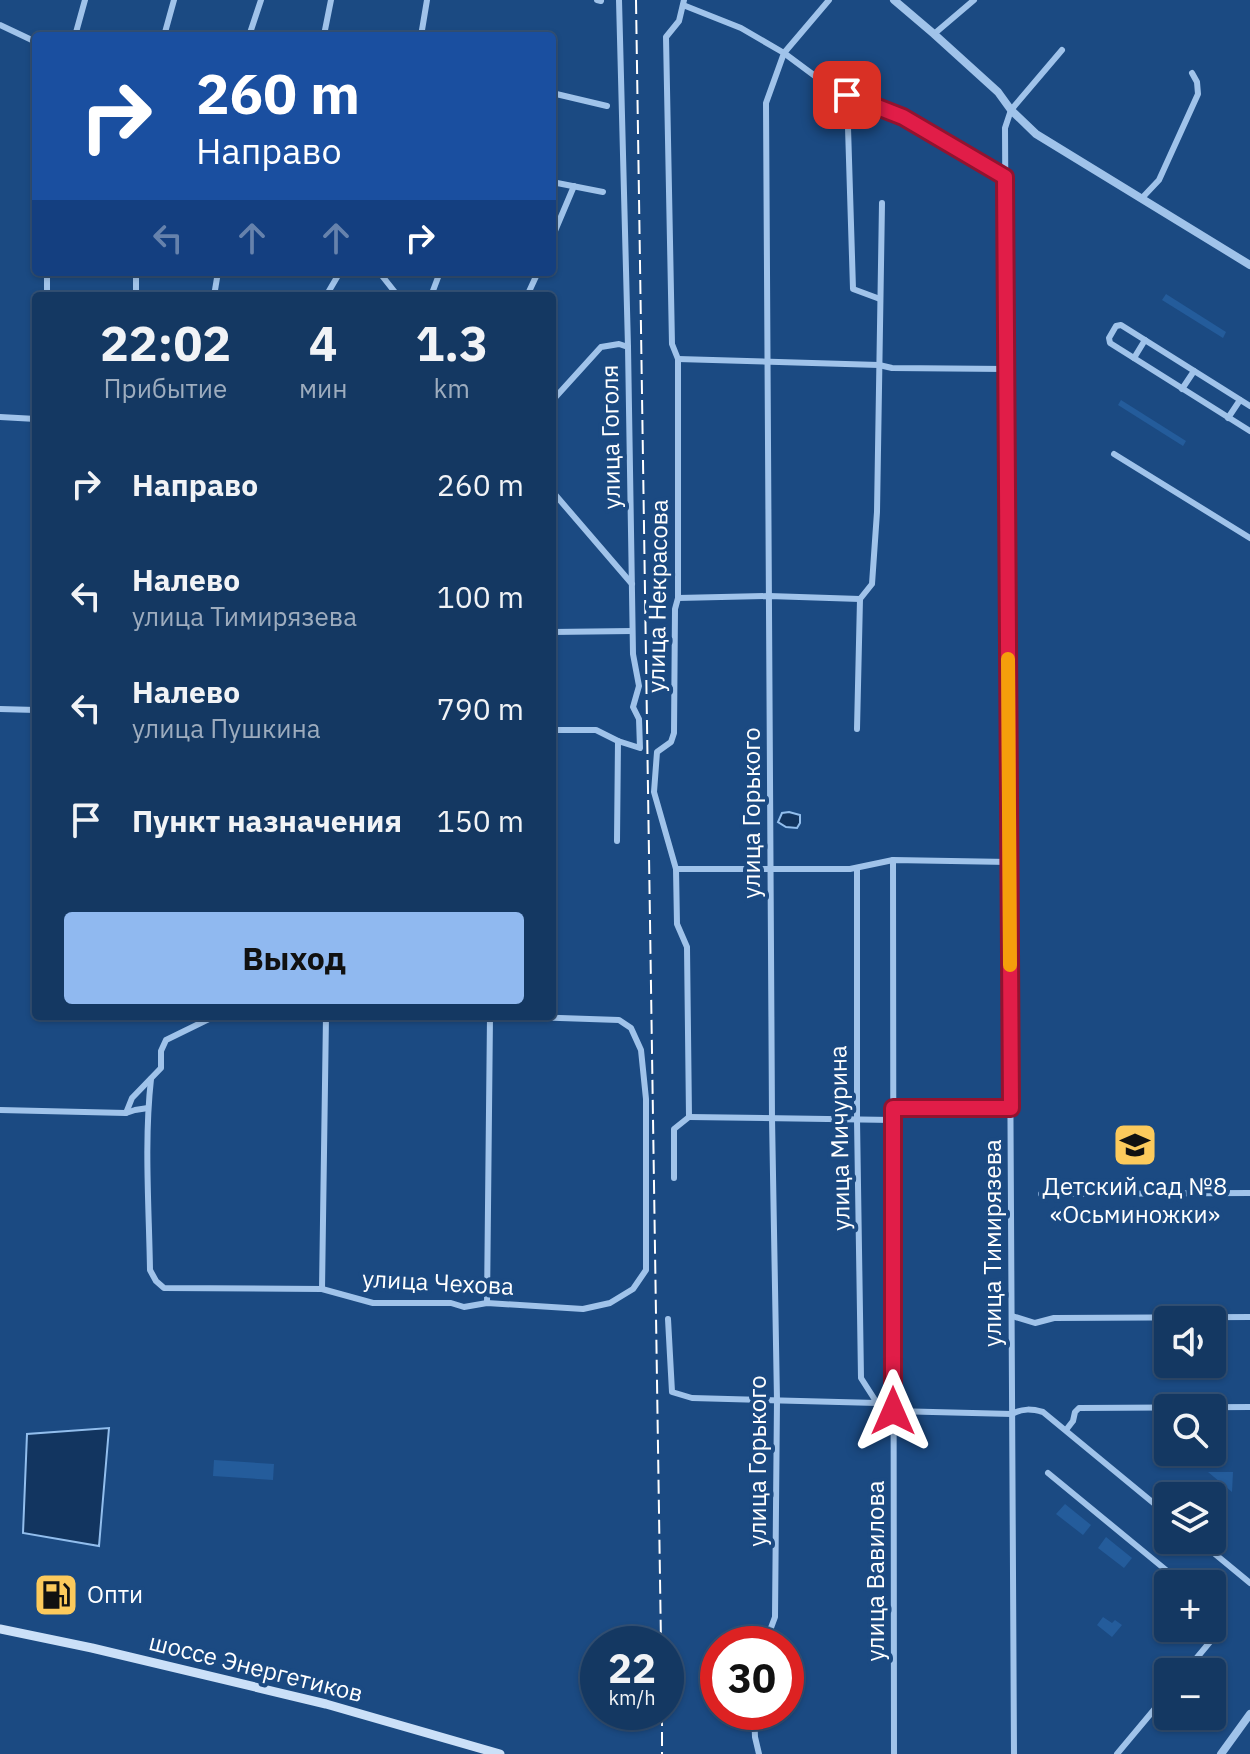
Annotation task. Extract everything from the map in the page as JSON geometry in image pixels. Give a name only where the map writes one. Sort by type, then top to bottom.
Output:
[{"type":"main road","name":"шоссе Энергетиков","points":[[0,1629],[326,1704],[500,1754]]},
{"type":"street","points":[[76,32],[85,0]]},
{"type":"street","points":[[165,32],[174,0]]},
{"type":"street","points":[[250,32],[261,0]]},
{"type":"street","points":[[326,32],[331,0]]},
{"type":"street","points":[[422,32],[427,0]]},
{"type":"street","name":"улица Гоголя","points":[[618,741],[640,748],[639,719],[633,707],[639,686],[632,631],[619,0]]},
{"type":"street","name":"улица Горького","points":[[772,1626],[775,1617],[777,1400],[772,1118],[766,103],[784,53],[829,0]]},
{"type":"street","points":[[894,0],[998,92],[1011,110],[1036,134],[1250,265]]},
{"type":"street","points":[[934,34],[974,0]]},
{"type":"street","points":[[683,2],[741,28],[847,95],[903,117],[1005,177]]},
{"type":"street","name":"улица Некрасова","points":[[674,1178],[674,1129],[689,1117],[687,947],[677,924],[676,869],[654,792],[657,752],[671,742],[674,733],[675,609],[678,598],[678,359],[672,344],[666,37],[679,21],[683,2]]},
{"type":"street","points":[[0,25],[32,40]]},
{"type":"street","points":[[1011,110],[1062,50]]},
{"type":"street","points":[[1142,198],[1159,180],[1198,94],[1192,73]]},
{"type":"street","points":[[556,94],[607,106]]},
{"type":"street","points":[[847,95],[853,289],[880,299]]},
{"type":"street","name":"улица Тимирязева","points":[[1011,110],[1005,128],[1005,177],[1014,1754]]},
{"type":"street","points":[[556,183],[603,192]]},
{"type":"street","points":[[556,229],[574,186]]},
{"type":"street","points":[[857,729],[860,599],[872,584],[877,512],[882,203]]},
{"type":"street","points":[[382,276],[395,292]]},
{"type":"street","points":[[1250,406],[1121,325],[1116,326],[1109,338],[1110,343],[1250,431]]},
{"type":"street","points":[[1134,358],[1145,340]]},
{"type":"street","points":[[556,397],[601,347],[619,344],[628,347]]},
{"type":"street","points":[[678,359],[879,365],[892,368],[1006,369]]},
{"type":"street","points":[[1182,389],[1194,371]]},
{"type":"street","points":[[1228,418],[1240,400]]},
{"type":"street","points":[[0,417],[32,419]]},
{"type":"street","points":[[1114,454],[1250,538]]},
{"type":"street","points":[[556,496],[632,584]]},
{"type":"street","points":[[678,598],[769,596],[860,599]]},
{"type":"street","points":[[556,632],[632,631]]},
{"type":"street","points":[[0,709],[32,710]]},
{"type":"street","points":[[556,730],[596,730],[618,741],[617,841]]},
{"type":"street","points":[[676,869],[857,868],[893,860],[1009,862]]},
{"type":"street","name":"улица Вавилова","points":[[893,860],[894,1754]]},
{"type":"street","name":"улица Мичурина","points":[[857,868],[861,1378],[877,1403]]},
{"type":"street","name":"улица Чехова","points":[[148,1108],[150,1270],[164,1288],[322,1289],[373,1303],[451,1303],[464,1307],[487,1303],[583,1309],[610,1303],[633,1289],[646,1270],[646,1099],[641,1050],[631,1028],[619,1020],[556,1018]]},
{"type":"street","points":[[126,1113],[132,1098],[161,1068],[161,1051],[166,1040],[207,1020]]},
{"type":"street","points":[[322,1289],[326,1020]]},
{"type":"street","points":[[487,1303],[490,1020]]},
{"type":"street","points":[[0,1110],[126,1113],[148,1108],[151,1079]]},
{"type":"street","points":[[893,1108],[1011,1108]]},
{"type":"street","points":[[689,1117],[893,1120]]},
{"type":"street","points":[[1041,1194],[1250,1193]]},
{"type":"street","points":[[1012,1316],[1035,1323],[1054,1318],[1250,1317]]},
{"type":"street","points":[[668,1319],[672,1392],[692,1398],[877,1403],[893,1411],[1012,1414],[1032,1409],[1043,1412],[1154,1503]]},
{"type":"street","points":[[1066,1430],[1079,1408],[1250,1407]]},
{"type":"street","points":[[1048,1473],[1166,1570]]},
{"type":"street","points":[[1215,1554],[1250,1583]]},
{"type":"street","points":[[1197,1658],[1210,1642]]},
{"type":"street","points":[[1117,1754],[1154,1710]]},
{"type":"street","points":[[1221,1754],[1250,1714]]},
{"type":"street","points":[[755,1730],[759,1754]]},
{"type":"shaded area","points":[[1166,294],[1226,332],[1223,338],[1162,300]]},
{"type":"shaded area","points":[[1121,400],[1186,441],[1183,446],[1118,405]]},
{"type":"shaded area","points":[[782,813],[800,815],[797,828],[778,822]]},
{"type":"shaded area","points":[[109,1428],[99,1546],[23,1533],[27,1434]]},
{"type":"shaded area","points":[[214,1460],[274,1464],[273,1480],[213,1476]]},
{"type":"shaded area","points":[[1208,1472],[1233,1472],[1232,1492],[1226,1487],[1226,1482],[1220,1482]]},
{"type":"shaded area","points":[[1065,1504],[1091,1525],[1083,1535],[1056,1514]]},
{"type":"shaded area","points":[[1106,1537],[1132,1558],[1124,1568],[1098,1548]]},
{"type":"shaded area","points":[[1103,1617],[1122,1625],[1112,1637],[1097,1625]]},
{"type":"railway","points":[[636,0],[661,1626]]},
{"type":"railway","points":[[662,1730],[662,1754]]},
{"type":"slow traffic","points":[[1008,659],[1010,965]]},
{"type":"place","name":"Детский сад №8 «Осьминожки»","points":[[1135,1145]]},
{"type":"place","name":"Опти","points":[[56,1595]]},
{"type":"route","points":[[847,95],[903,117],[1005,177],[1011,1108],[893,1108],[893,1411]]}]
